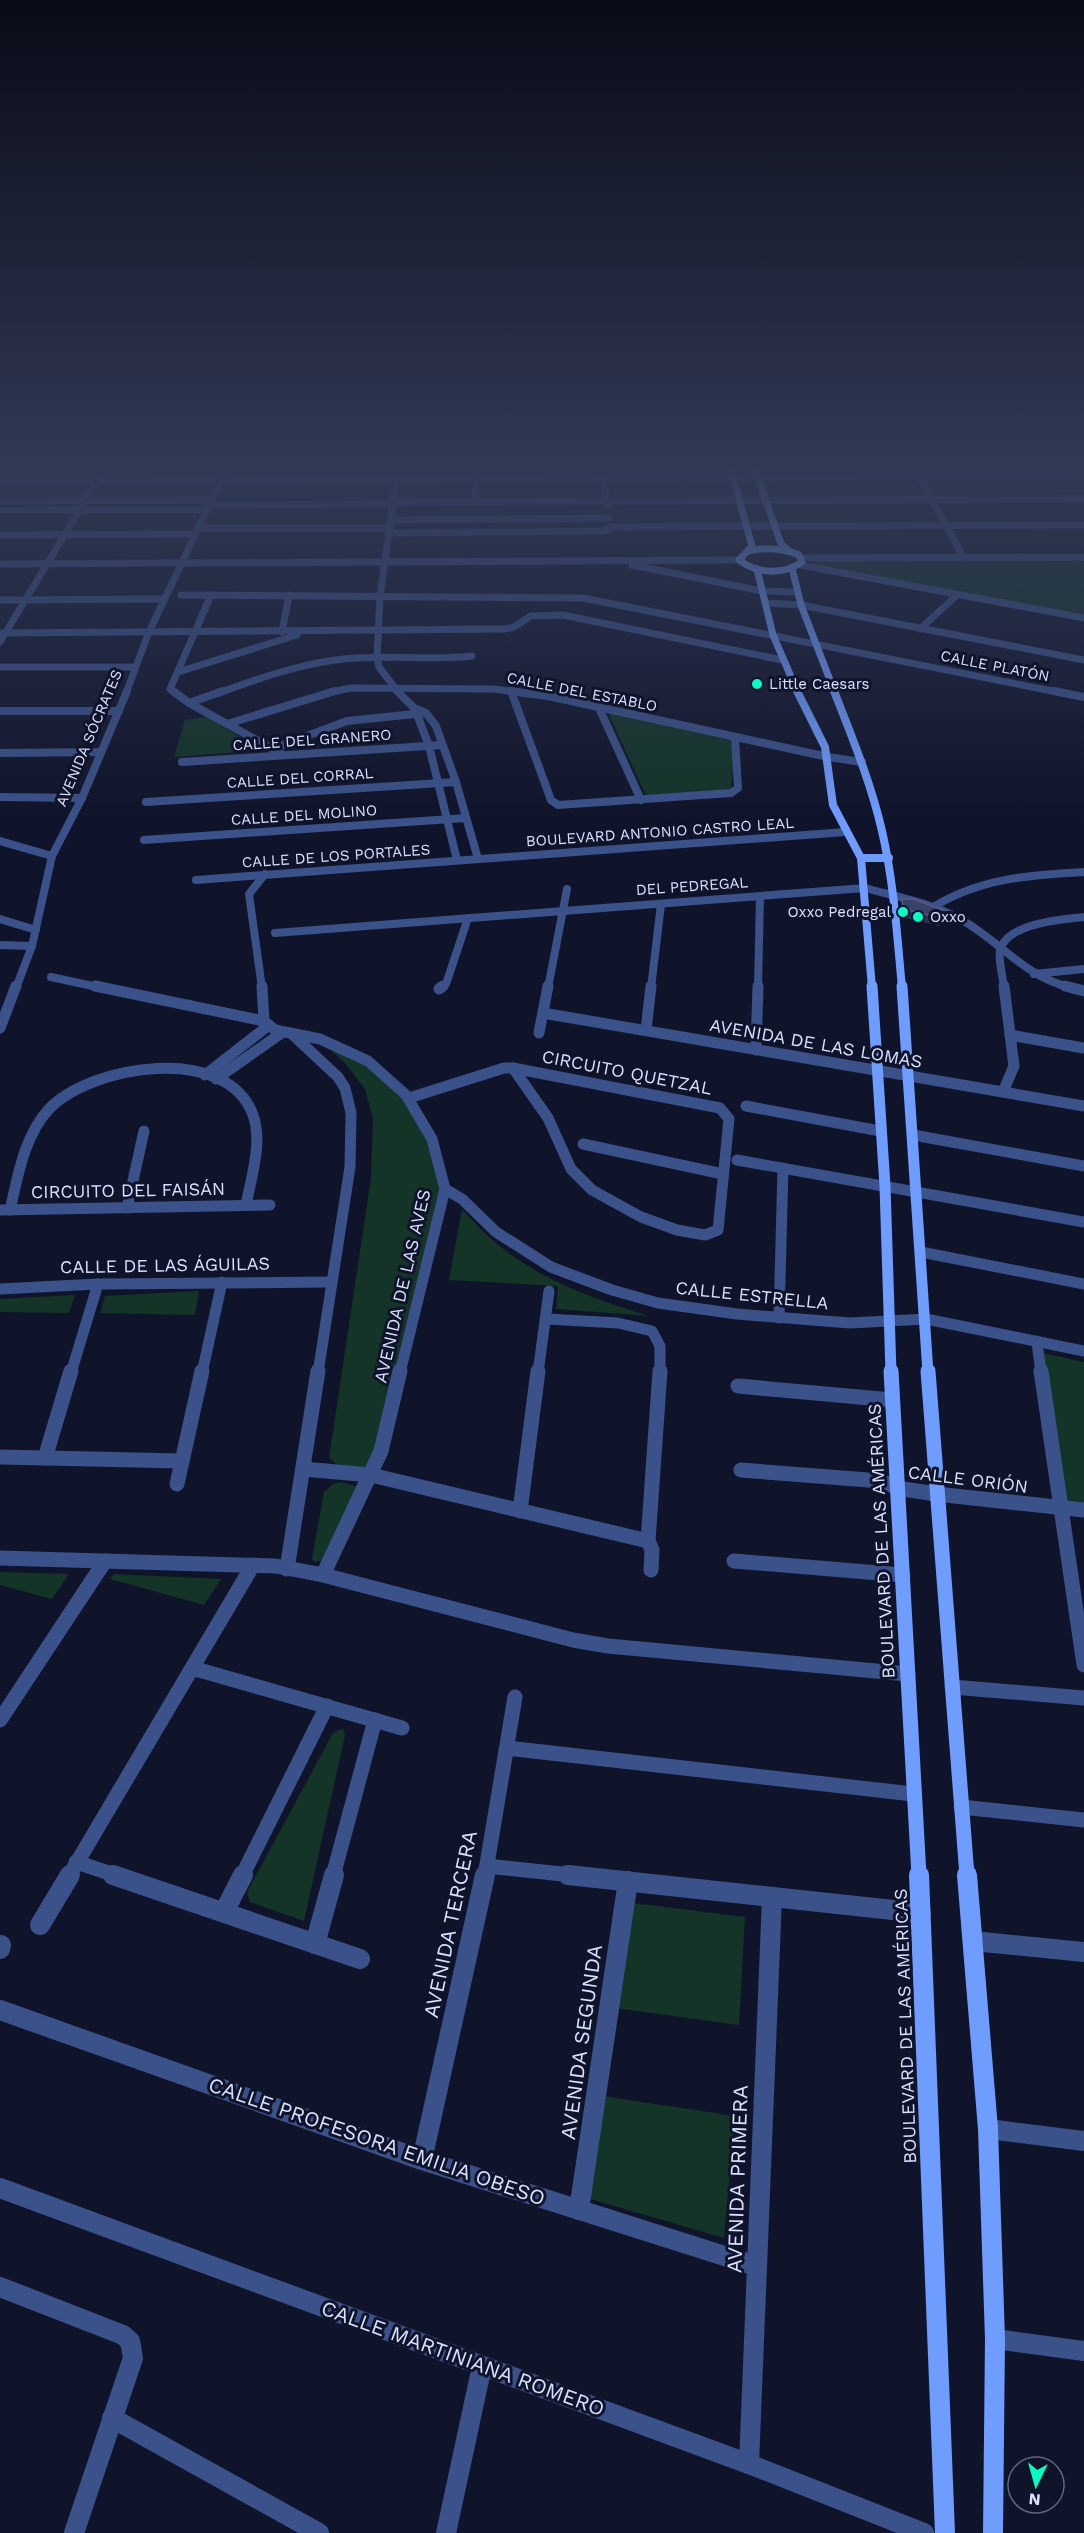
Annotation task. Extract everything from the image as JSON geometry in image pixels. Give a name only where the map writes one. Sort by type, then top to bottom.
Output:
[{"type":"main road","name":"BOULEVARD DE LAS AMÉRICAS","points":[[760,584],[782,660],[822,739],[828,757],[832,805],[861,858],[865,888],[885,1186],[892,1400],[921,1913],[945,2533]]},
{"type":"main road","points":[[799,584],[799,599],[862,762],[888,858],[894,893],[926,1319],[936,1494],[988,2129],[995,2339],[993,2533]]},
{"type":"main road","points":[[861,858],[888,858]]},
{"type":"street","points":[[0,642],[2,633],[34,584]]},
{"type":"street","name":"AVENIDA SÓCRATES","points":[[0,1028],[4,1005],[32,946],[52,856],[82,798],[119,711],[134,667],[171,584]]},
{"type":"street","points":[[382,584],[377,657],[379,667],[415,711],[429,746],[457,860]]},
{"type":"street","points":[[709,584],[763,597],[799,599],[920,629],[1084,660]]},
{"type":"street","points":[[902,584],[1084,618]]},
{"type":"street","points":[[211,595],[170,689],[282,754]]},
{"type":"street","points":[[282,632],[289,595]]},
{"type":"street","points":[[920,629],[957,595]]},
{"type":"street","name":"CALLE PLATÓN","points":[[182,596],[583,598],[1084,697]]},
{"type":"street","points":[[763,597],[799,599]]},
{"type":"street","points":[[0,600],[164,598]]},
{"type":"street","points":[[2,633],[509,629],[531,616],[563,615],[782,660]]},
{"type":"street","points":[[178,672],[310,631]]},
{"type":"street","points":[[189,702],[310,665],[377,657],[472,656]]},
{"type":"street","points":[[0,668],[134,667]]},
{"type":"street","name":"CALLE DEL ESTABLO","points":[[227,724],[325,693],[357,688],[511,691],[828,757],[862,762]]},
{"type":"street","points":[[511,691],[554,803],[562,805],[736,791],[738,788],[735,738]]},
{"type":"street","points":[[599,708],[641,800]]},
{"type":"street","points":[[0,711],[119,711]]},
{"type":"street","points":[[272,749],[346,721],[415,711],[426,712],[436,726],[456,782],[478,858]]},
{"type":"street","name":"CALLE DEL GRANERO","points":[[183,762],[442,745]]},
{"type":"street","points":[[0,753],[101,752]]},
{"type":"street","name":"CALLE DEL CORRAL","points":[[146,802],[456,782]]},
{"type":"street","points":[[0,797],[82,798]]},
{"type":"street","name":"CALLE DEL MOLINO","points":[[144,840],[466,818]]},
{"type":"street","name":"BOULEVARD ANTONIO CASTRO LEAL","points":[[478,858],[845,832]]},
{"type":"street","points":[[0,841],[52,856]]},
{"type":"street","name":"CALLE DE LOS PORTALES","points":[[196,880],[478,858]]},
{"type":"street","points":[[935,906],[955,894],[993,880],[1084,872]]},
{"type":"street","points":[[205,1075],[266,1024],[249,894],[265,874]]},
{"type":"street","name":"DEL PEDREGAL","points":[[275,933],[865,888],[894,893],[935,906],[963,921],[1033,974],[1084,992]]},
{"type":"street","points":[[539,1033],[567,889]]},
{"type":"street","points":[[756,1050],[760,896]]},
{"type":"street","points":[[646,1030],[661,904]]},
{"type":"street","points":[[1003,1092],[1014,1066],[1000,951],[1009,939],[1035,926],[1054,920],[1084,917]]},
{"type":"street","points":[[440,988],[446,984],[468,918]]},
{"type":"street","points":[[0,919],[36,930]]},
{"type":"street","points":[[0,945],[32,946]]},
{"type":"street","points":[[1033,974],[1084,969]]},
{"type":"street","name":"AVENIDA DE LAS AVES","points":[[51,977],[266,1024],[288,1033],[319,1039],[369,1062],[409,1098],[435,1141],[442,1162],[445,1189],[383,1442],[371,1476],[323,1575]]},
{"type":"street","name":"AVENIDA DE LAS LOMAS","points":[[543,1013],[1084,1106]]},
{"type":"street","points":[[216,1079],[288,1033]]},
{"type":"street","name":"AVENIDA DE LAS AVES","points":[[287,1569],[350,1167],[353,1120],[350,1099],[336,1075],[288,1033]]},
{"type":"street","points":[[1010,1035],[1084,1048]]},
{"type":"street","name":"CIRCUITO DEL FAISÁN","points":[[246,1205],[254,1148],[254,1116],[240,1093],[233,1086],[205,1075],[160,1068],[124,1072],[87,1083],[68,1093],[47,1111],[37,1124],[5,1210],[270,1205]]},
{"type":"street","name":"CIRCUITO QUETZAL","points":[[409,1098],[499,1069],[513,1068],[720,1108],[729,1119],[720,1226],[716,1232],[700,1234],[677,1230],[634,1214],[592,1190],[571,1169],[548,1118],[513,1068]]},
{"type":"street","points":[[746,1106],[880,1131]]},
{"type":"street","points":[[127,1208],[144,1131]]},
{"type":"street","points":[[913,1136],[1084,1166]]},
{"type":"street","points":[[583,1144],[723,1174]]},
{"type":"street","points":[[737,1160],[1084,1222]]},
{"type":"street","points":[[779,1318],[783,1168]]},
{"type":"street","name":"CALLE ESTRELLA","points":[[445,1189],[462,1199],[496,1232],[551,1268],[612,1290],[658,1303],[779,1318],[850,1323],[926,1319],[1084,1351]]},
{"type":"street","points":[[921,1252],[1084,1284]]},
{"type":"street","points":[[177,1484],[222,1282]]},
{"type":"street","name":"CALLE DE LAS ÁGUILAS","points":[[0,1289],[98,1284],[331,1282]]},
{"type":"street","points":[[45,1458],[98,1284]]},
{"type":"street","points":[[520,1511],[549,1291]]},
{"type":"street","points":[[547,1319],[636,1326],[657,1335],[661,1352],[648,1541],[652,1550],[651,1570]]},
{"type":"street","points":[[1037,1342],[1062,1508],[1079,1598],[1084,1665]]},
{"type":"street","points":[[738,1386],[892,1400]]},
{"type":"street","points":[[0,1457],[182,1461]]},
{"type":"street","points":[[303,1469],[371,1476],[648,1541]]},
{"type":"street","name":"CALLE ORIÓN","points":[[741,1470],[881,1481],[897,1488],[936,1494],[1084,1510]]},
{"type":"street","points":[[0,1558],[253,1565],[287,1569],[323,1575],[573,1640],[608,1646],[908,1674]]},
{"type":"street","points":[[0,1720],[105,1561]]},
{"type":"street","points":[[734,1561],[903,1575]]},
{"type":"street","points":[[40,1925],[253,1565]]},
{"type":"street","points":[[192,1668],[402,1728]]},
{"type":"street","points":[[952,1687],[1084,1698]]},
{"type":"street","name":"AVENIDA TERCERA","points":[[422,2160],[488,1866],[515,1697]]},
{"type":"street","points":[[224,1912],[327,1706]]},
{"type":"street","points":[[315,1944],[375,1720]]},
{"type":"street","points":[[507,1748],[913,1794]]},
{"type":"street","points":[[961,1807],[1084,1820]]},
{"type":"street","points":[[76,1862],[360,1959]]},
{"type":"street","points":[[488,1866],[921,1913]]},
{"type":"street","name":"AVENIDA SEGUNDA","points":[[579,2210],[628,1881]]},
{"type":"street","name":"AVENIDA PRIMERA","points":[[750,2464],[772,1897]]},
{"type":"street","points":[[973,1941],[1084,1952]]},
{"type":"street","name":"CALLE PROFESORA EMILIA OBESO","points":[[0,2010],[422,2160],[756,2266]]},
{"type":"street","points":[[988,2129],[1084,2141]]},
{"type":"street","name":"CALLE MARTINIANA ROMERO","points":[[0,2188],[750,2464],[924,2533]]},
{"type":"street","points":[[0,2287],[123,2336],[130,2341],[133,2358],[74,2533]]},
{"type":"street","points":[[995,2339],[1084,2351]]},
{"type":"street","points":[[446,2533],[482,2366]]},
{"type":"street","points":[[112,2418],[319,2533]]},
{"type":"green space","points":[[920,584],[1084,584],[1084,616]]},
{"type":"green space","points":[[609,714],[735,741],[731,789],[646,796]]},
{"type":"green space","points":[[207,717],[262,750],[174,757],[185,720]]},
{"type":"green space","points":[[330,1050],[353,1059],[377,1073],[409,1100],[420,1116],[445,1167],[374,1464],[356,1468],[339,1466],[329,1458],[371,1178],[373,1118],[365,1089],[344,1062]]},
{"type":"green space","points":[[462,1209],[482,1230],[524,1264],[570,1288],[649,1316],[556,1309],[558,1286],[449,1280]]},
{"type":"green space","points":[[199,1291],[195,1315],[100,1313],[105,1296]]},
{"type":"green space","points":[[75,1295],[69,1313],[0,1312],[0,1299]]},
{"type":"green space","points":[[1043,1353],[1084,1362],[1084,1503],[1063,1501]]},
{"type":"green space","points":[[341,1482],[358,1487],[325,1560],[315,1562],[312,1559],[324,1492],[333,1484]]},
{"type":"green space","points":[[0,1572],[69,1574],[52,1599],[0,1585]]},
{"type":"green space","points":[[114,1574],[221,1579],[204,1605],[110,1579]]},
{"type":"green space","points":[[343,1728],[345,1735],[304,1921],[250,1902],[247,1892],[333,1733]]},
{"type":"green space","points":[[626,1902],[745,1917],[739,2025],[615,2008]]},
{"type":"green space","points":[[602,2096],[735,2116],[724,2238],[590,2199]]},
{"type":"building","points":[[902,899],[913,899],[943,910],[940,918],[903,909]]},
{"type":"place","name":"Little Caesars","points":[[757,684]]},
{"type":"place","name":"Oxxo Pedregal","points":[[903,912]]},
{"type":"place","name":"Oxxo","points":[[918,917]]}]
